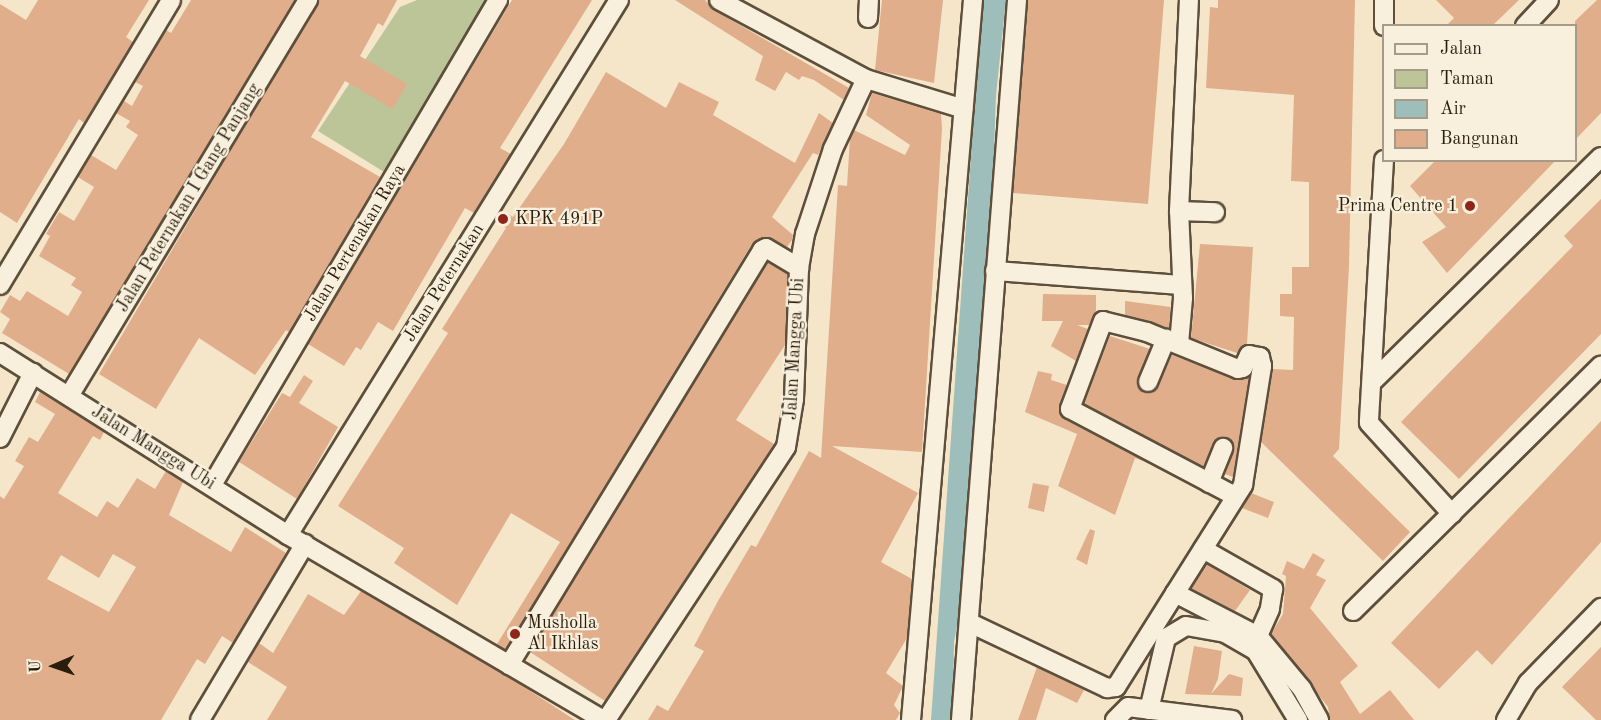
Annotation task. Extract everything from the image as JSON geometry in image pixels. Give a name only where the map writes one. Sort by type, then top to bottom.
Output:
[{"type":"street","points":[[0,285],[171,0]]},
{"type":"street","name":"Jalan Peternakan I Gang Panjang","points":[[69,396],[309,0]]},
{"type":"street","name":"Jalan Pertenakan Raya","points":[[212,485],[498,0]]},
{"type":"street","name":"Jalan Peternakan","points":[[288,535],[619,0]]},
{"type":"street","points":[[719,0],[866,80],[964,109]]},
{"type":"street","points":[[911,720],[974,0]]},
{"type":"street","points":[[962,720],[1017,0]]},
{"type":"street","points":[[1148,382],[1172,342],[1181,285],[1179,211],[1189,0]]},
{"type":"street","points":[[1384,0],[1384,24]]},
{"type":"street","points":[[1527,24],[1549,0]]},
{"type":"street","name":"Jalan Mangga Ubi","points":[[0,353],[288,535],[604,720],[786,447],[794,399],[799,268],[814,200],[833,149],[866,80]]},
{"type":"street","points":[[1372,382],[1601,157]]},
{"type":"street","points":[[1387,164],[1370,428],[1452,514]]},
{"type":"street","points":[[1179,211],[1215,212]]},
{"type":"street","points":[[509,665],[762,250],[766,248],[799,268]]},
{"type":"street","points":[[995,271],[1181,285]]},
{"type":"street","points":[[970,623],[1112,689],[1203,549],[1235,496],[1247,473],[1262,361],[1256,354],[1249,355],[1243,369],[1238,369],[1116,322],[1099,323],[1068,407],[1235,496]]},
{"type":"street","points":[[1353,611],[1601,366]]},
{"type":"street","points":[[0,438],[33,373]]},
{"type":"street","points":[[1209,483],[1223,448]]},
{"type":"street","points":[[200,720],[305,544]]},
{"type":"street","points":[[1203,549],[1274,589],[1270,609],[1258,636]]},
{"type":"street","points":[[1175,593],[1258,636],[1302,689],[1319,720]]},
{"type":"street","points":[[1506,720],[1528,683],[1601,608]]},
{"type":"street","points":[[1149,710],[1166,638],[1177,628],[1186,626],[1225,633],[1256,651],[1298,720]]},
{"type":"street","points":[[1115,720],[1128,707],[1232,720]]},
{"type":"green space","points":[[417,0],[492,0],[389,175],[318,131],[400,7]]},
{"type":"water","points":[[982,0],[1006,0],[996,95],[989,293],[961,605],[954,642],[953,720],[931,720]]},
{"type":"building","points":[[38,0],[149,0],[126,37],[133,42],[84,123],[79,119],[17,223],[0,212],[0,4],[26,20]]},
{"type":"building","points":[[191,0],[295,0],[69,374],[2,333],[10,319],[0,312],[10,295],[20,301],[27,291],[68,316],[82,292],[71,285],[76,278],[39,256],[50,236],[46,234],[59,212],[74,221],[94,187],[78,177],[91,155],[116,170],[138,135],[126,127],[130,121],[116,113],[124,101],[132,106],[143,86],[135,82],[166,30],[171,33]]},
{"type":"building","points":[[319,0],[397,0],[383,26],[378,23],[360,56],[407,84],[393,109],[345,81],[311,137],[380,177],[289,332],[286,330],[255,375],[199,338],[156,409],[99,374]]},
{"type":"building","points":[[512,0],[592,0],[500,148],[511,154],[474,213],[465,208],[393,331],[378,322],[361,350],[356,347],[344,366],[308,344]]},
{"type":"building","points":[[675,0],[705,0],[714,10],[849,88],[844,100],[814,80],[802,76],[799,80],[786,72],[775,91],[755,80],[763,56]]},
{"type":"building","points":[[882,0],[943,0],[934,83],[875,70]]},
{"type":"building","points":[[1028,0],[1164,0],[1148,204],[1013,193]]},
{"type":"building","points":[[1218,0],[1355,0],[1349,266],[1339,449],[1333,456],[1410,532],[1383,561],[1261,442],[1273,369],[1293,370],[1294,317],[1280,316],[1280,294],[1292,294],[1292,267],[1309,267],[1309,182],[1291,181],[1294,95],[1206,88],[1210,7],[1218,8]]},
{"type":"building","points":[[1436,0],[1519,0],[1494,24],[1448,24],[1454,18]]},
{"type":"building","points":[[1597,0],[1601,0],[1601,113],[1577,138],[1577,24],[1575,21]]},
{"type":"building","points":[[606,72],[666,108],[679,82],[719,102],[713,115],[795,163],[819,113],[833,123],[818,155],[813,153],[772,217],[793,235],[792,240],[787,247],[767,237],[752,244],[505,650],[497,644],[560,542],[511,513],[457,605],[394,563],[404,548],[338,506],[448,333],[442,329],[506,228],[495,221],[502,210],[513,217],[564,144]]},
{"type":"building","points":[[872,93],[941,114],[942,129],[922,452],[832,446],[918,493],[881,562],[912,579],[907,638],[886,673],[903,686],[894,705],[900,713],[896,720],[648,720],[657,705],[668,711],[704,651],[694,646],[751,545],[756,547],[809,451],[821,458],[838,185],[847,186],[850,138],[854,130],[905,155],[910,145],[866,115]]},
{"type":"building","name":"Prima Centre 1","points":[[1434,162],[1554,162],[1447,273],[1422,242],[1446,227],[1410,186]]},
{"type":"building","points":[[1601,199],[1601,334],[1459,479],[1401,422],[1573,246],[1564,236]]},
{"type":"building","points":[[1200,244],[1253,247],[1247,344],[1237,353],[1191,338]]},
{"type":"building","points":[[768,262],[788,274],[785,345],[736,420],[774,444],[605,701],[530,652]]},
{"type":"building","points":[[1043,294],[1096,295],[1096,313],[1089,325],[1077,325],[1088,329],[1076,361],[1051,346],[1063,321],[1042,321]]},
{"type":"building","points":[[1125,301],[1171,307],[1169,328],[1125,315]]},
{"type":"building","points":[[1110,336],[1150,349],[1137,383],[1144,393],[1158,387],[1172,355],[1234,379],[1249,377],[1233,477],[1225,474],[1234,447],[1228,438],[1216,440],[1203,467],[1084,404]]},
{"type":"building","points":[[1038,371],[1052,374],[1051,380],[1067,385],[1059,410],[1064,419],[1148,463],[1135,458],[1115,515],[1058,486],[1077,434],[1025,412]]},
{"type":"building","points":[[304,375],[313,381],[299,403],[338,427],[297,499],[239,462],[282,393],[290,397]]},
{"type":"building","points":[[40,392],[104,432],[100,440],[93,436],[58,493],[97,517],[107,501],[118,508],[137,478],[155,489],[166,471],[183,482],[169,515],[231,552],[245,527],[286,553],[233,643],[222,636],[205,664],[197,659],[161,720],[0,720],[0,496],[4,499],[24,466],[15,461],[29,437],[38,442],[55,414],[35,402]],"holes":[[[113,554],[136,567],[109,612],[47,579],[61,555],[99,578]]]},
{"type":"building","points":[[1601,421],[1601,542],[1492,665],[1477,650],[1439,689],[1391,643]]},
{"type":"building","points":[[1033,483],[1049,486],[1044,512],[1028,508]]},
{"type":"building","points":[[1251,493],[1274,502],[1268,518],[1242,508]]},
{"type":"building","points":[[1090,529],[1095,531],[1087,565],[1076,559]]},
{"type":"building","points":[[1313,553],[1325,560],[1316,575],[1326,580],[1310,608],[1358,666],[1340,682],[1360,714],[1390,690],[1414,720],[1330,720],[1328,707],[1271,634],[1283,614],[1286,576],[1282,574],[1287,561],[1304,569]]},
{"type":"building","points":[[1207,564],[1250,590],[1235,611],[1191,589]]},
{"type":"building","points":[[361,591],[521,685],[575,720],[267,720],[287,687],[248,662],[259,643],[273,653],[308,594],[344,615]]},
{"type":"building","points":[[1194,646],[1222,651],[1218,679],[1211,694],[1229,674],[1243,678],[1241,696],[1185,694]]},
{"type":"building","points":[[1601,647],[1601,720],[1596,720],[1562,687]]},
{"type":"building","points":[[1037,667],[1084,690],[1077,703],[1046,688],[1036,720],[1018,720]]},
{"type":"place","name":"Prima Centre 1","points":[[1470,206]]},
{"type":"place","name":"KPK 491P","points":[[503,219]]},
{"type":"place","name":"Musholla Al Ikhlas","points":[[515,634]]}]
